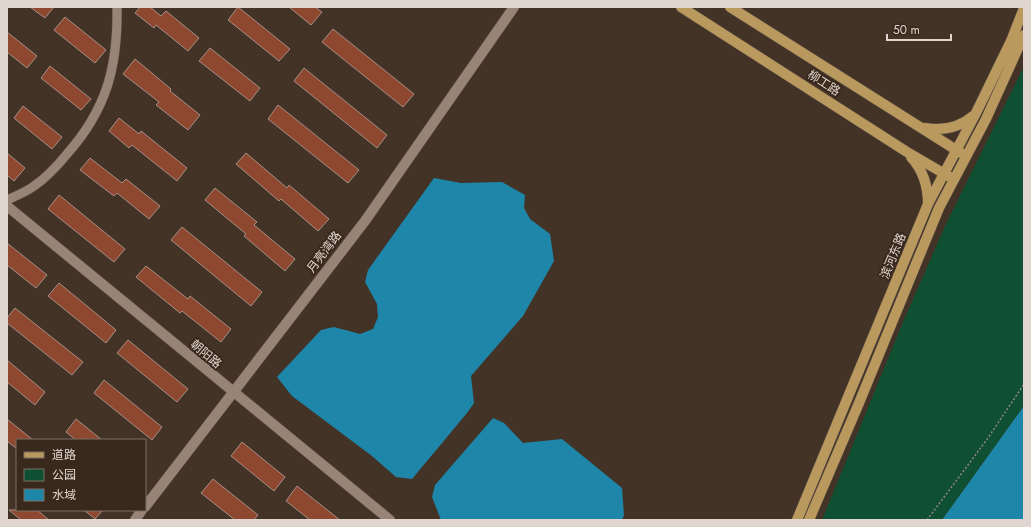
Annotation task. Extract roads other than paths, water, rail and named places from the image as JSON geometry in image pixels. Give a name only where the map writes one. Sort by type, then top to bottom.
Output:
[{"type":"main road","name":"柳工路","points":[[681,7],[907,152],[954,179]]},
{"type":"main road","name":"柳工路","points":[[730,7],[966,156]]},
{"type":"main road","name":"滨河东路","points":[[798,520],[928,204],[976,113],[1011,41],[1024,8]]},
{"type":"main road","name":"滨河东路","points":[[809,520],[859,403],[938,208],[986,119],[1024,35]]},
{"type":"main road","points":[[914,124],[930,129],[947,129],[958,126],[976,113]]},
{"type":"main road","points":[[907,152],[919,167],[923,176],[928,194],[928,204]]},
{"type":"street","points":[[7,200],[34,186],[61,162],[84,135],[101,106],[111,75],[117,34],[116,7]]},
{"type":"street","name":"月亮湾路","points":[[146,506],[365,221],[514,7]]},
{"type":"street","name":"朝阳路","points":[[7,206],[233,393],[390,520]]},
{"type":"street","points":[[135,520],[141,511]]},
{"type":"water","points":[[434,178],[461,183],[502,182],[525,195],[524,208],[530,219],[550,234],[554,261],[523,316],[471,376],[474,403],[412,479],[396,477],[372,456],[292,396],[277,377],[321,330],[334,327],[360,334],[373,329],[378,317],[377,304],[365,282],[368,270]]},
{"type":"water","points":[[1024,406],[1024,520],[942,520]]},
{"type":"water","points":[[493,418],[504,423],[523,443],[562,439],[622,488],[624,515],[622,520],[441,520],[432,497],[435,485]]}]
